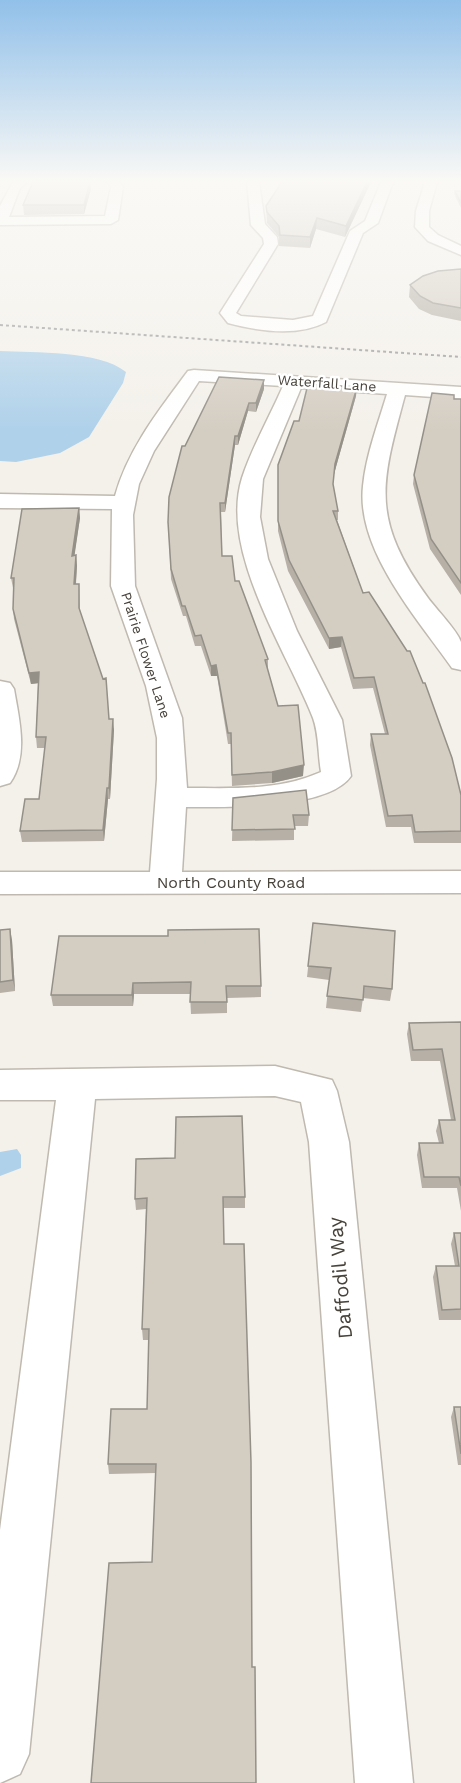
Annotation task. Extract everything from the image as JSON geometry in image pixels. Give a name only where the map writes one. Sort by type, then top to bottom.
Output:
[{"type":"street","points":[[258,265],[228,313],[234,320],[294,325],[309,324],[320,319],[343,265]]},
{"type":"street","name":"Waterfall Lane","points":[[194,375],[295,380],[461,393]]},
{"type":"street","name":"Prairie Flower Lane","points":[[165,882],[172,758],[168,718],[153,668],[143,647],[124,590],[121,556],[123,503],[146,444],[194,375]]},
{"type":"street","points":[[170,798],[280,796],[314,788],[336,776],[328,720],[284,631],[256,558],[249,517],[252,479],[295,380]]},
{"type":"street","points":[[398,388],[382,447],[372,498],[378,533],[410,591],[461,662]]},
{"type":"street","points":[[0,502],[123,503]]},
{"type":"street","points":[[0,689],[8,741],[0,777]]},
{"type":"street","name":"North County Road","points":[[0,883],[461,882]]},
{"type":"street","name":"Daffodil Way","points":[[0,1085],[275,1081],[318,1091],[329,1142],[384,1783]]},
{"type":"street","points":[[0,1754],[77,1083]]},
{"type":"water","points":[[0,351],[83,356],[114,365],[126,372],[123,383],[89,437],[60,453],[16,462],[0,461]]},
{"type":"water","points":[[17,1149],[21,1155],[21,1168],[0,1176],[0,1152]]},
{"type":"building","points":[[461,269],[461,308],[433,303],[420,296],[410,285],[423,276],[438,271]]},
{"type":"building","points":[[219,377],[264,380],[256,403],[249,403],[238,436],[235,436],[225,503],[220,503],[222,556],[232,556],[235,581],[239,581],[268,659],[265,660],[278,706],[298,705],[304,765],[272,772],[232,775],[231,733],[228,733],[216,665],[211,666],[201,635],[195,636],[185,606],[182,606],[171,569],[169,497],[182,446],[185,446]]},
{"type":"building","points":[[308,384],[357,387],[335,464],[333,484],[338,511],[333,511],[363,593],[369,592],[407,651],[410,651],[423,683],[425,683],[452,758],[461,795],[461,831],[415,832],[412,815],[388,816],[371,734],[388,734],[374,677],[354,678],[342,637],[329,638],[289,560],[278,521],[278,465],[294,421],[299,421]]},
{"type":"building","points":[[432,393],[454,395],[454,399],[461,399],[461,583],[431,539],[414,475]]},
{"type":"building","points":[[79,508],[72,556],[76,555],[74,584],[79,584],[79,608],[103,679],[106,678],[109,719],[113,719],[109,788],[107,788],[103,830],[20,831],[25,799],[39,799],[46,737],[36,737],[39,672],[29,673],[13,609],[14,578],[11,578],[22,509]]},
{"type":"building","points":[[306,790],[309,815],[293,815],[295,829],[232,830],[233,798]]},
{"type":"building","points":[[313,923],[395,931],[392,989],[364,986],[363,1000],[327,996],[331,968],[308,966]]},
{"type":"building","points":[[10,929],[13,980],[0,982],[0,930]]},
{"type":"building","points":[[259,929],[261,986],[226,986],[227,1002],[190,1002],[191,982],[133,983],[132,995],[51,995],[59,936],[168,936],[168,930]]},
{"type":"building","points":[[461,1022],[461,1186],[459,1177],[424,1177],[419,1143],[443,1143],[439,1120],[455,1120],[442,1049],[413,1050],[409,1023]]},
{"type":"building","points":[[242,1116],[245,1197],[223,1197],[224,1244],[244,1244],[251,1462],[252,1667],[255,1667],[256,1783],[91,1783],[109,1563],[152,1562],[156,1464],[108,1464],[111,1409],[147,1409],[149,1329],[142,1329],[147,1198],[135,1199],[136,1159],[175,1158],[176,1117]]},
{"type":"building","points":[[454,1233],[461,1233],[461,1309],[442,1310],[436,1266],[459,1266]]},
{"type":"building","points":[[454,1407],[461,1407],[461,1454]]},
{"type":"railway","points":[[0,325],[461,357]]}]
